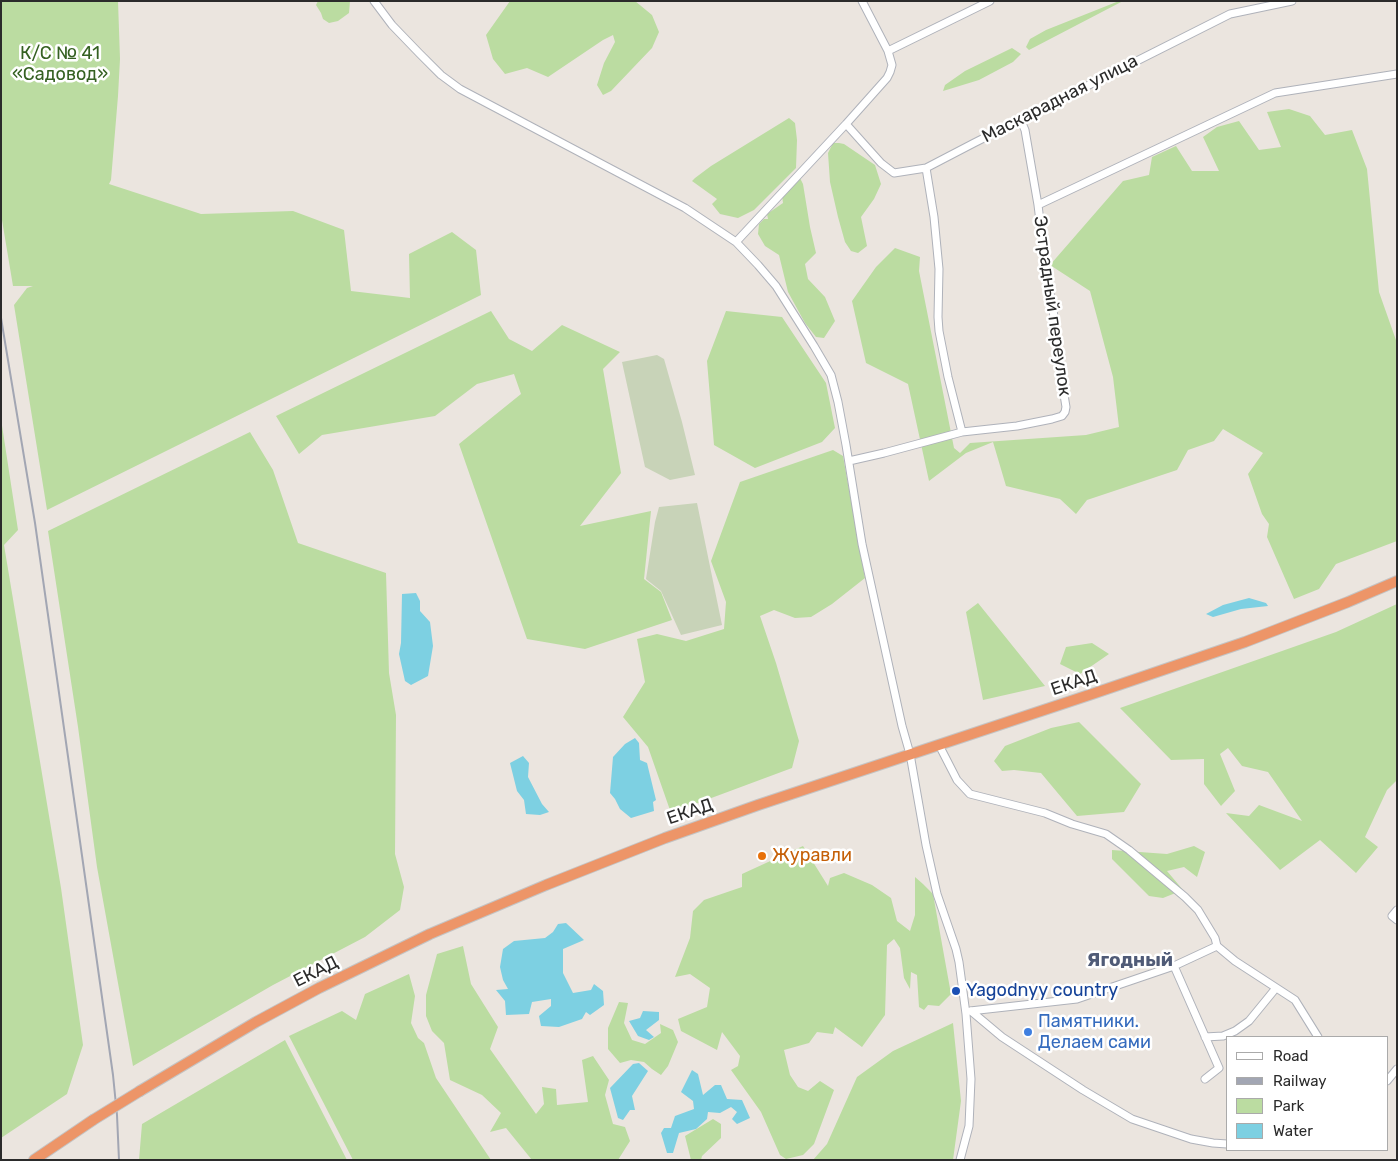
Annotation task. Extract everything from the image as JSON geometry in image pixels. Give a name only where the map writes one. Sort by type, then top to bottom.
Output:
[{"type":"highway","name":"ЕКАД","points":[[34,1160],[191,1059],[319,988],[430,934],[665,838],[1245,642],[1397,581]]},
{"type":"street","points":[[374,1],[392,25],[418,53],[441,75],[460,88],[685,208],[736,242],[776,286],[831,375],[849,461],[862,544],[902,726],[910,754],[926,845],[935,886],[959,962],[968,1010],[971,1079],[968,1126],[960,1160]]},
{"type":"street","points":[[736,242],[887,78],[892,65],[888,51],[862,1]]},
{"type":"street","points":[[888,51],[990,1]]},
{"type":"street","name":"Маскарадная улица","points":[[846,124],[881,163],[894,174],[926,168],[1230,14],[1292,1]]},
{"type":"street","points":[[1038,204],[1275,94],[1397,74]]},
{"type":"street","name":"Эстрадный переулок","points":[[962,432],[1017,426],[1052,419],[1062,416],[1066,407],[1058,364],[1054,308],[1047,278],[1038,204],[1025,130],[1020,120]]},
{"type":"street","points":[[849,461],[962,432],[948,377],[938,317],[939,269],[934,217],[926,168]]},
{"type":"street","points":[[939,745],[955,777],[970,794],[1045,813],[1072,824],[1106,834],[1129,850],[1198,910],[1217,946],[1235,962],[1295,1000],[1317,1036]]},
{"type":"street","points":[[946,773],[955,777]]},
{"type":"street","points":[[1397,910],[1392,916],[1397,920]]},
{"type":"street","points":[[968,1010],[1077,999],[1174,966],[1217,946]]},
{"type":"street","points":[[1174,966],[1219,1068],[1204,1079]]},
{"type":"street","points":[[1205,1037],[1223,1036],[1235,1031],[1249,1021],[1276,988]]},
{"type":"street","points":[[968,1010],[1002,1037],[1083,1090],[1132,1119],[1191,1139],[1226,1144]]},
{"type":"street","points":[[1388,1080],[1397,1069]]},
{"type":"green space","name":"К/С № 41 «Садовод»","points":[[1,1],[118,1],[120,59],[111,180],[109,184],[201,214],[293,211],[344,230],[351,291],[410,298],[409,254],[452,232],[476,250],[481,295],[47,510],[14,305],[27,288],[33,286],[13,286],[1,214]]},
{"type":"green space","points":[[318,1],[350,1],[349,13],[338,21],[329,23],[323,19],[316,5]]},
{"type":"green space","points":[[510,1],[635,1],[652,15],[659,32],[652,48],[611,91],[603,95],[597,85],[604,63],[615,42],[613,35],[548,77],[527,68],[505,74],[493,59],[486,35]]},
{"type":"green space","points":[[1123,1],[1029,50],[1026,47],[1030,39],[1046,30]]},
{"type":"green space","points":[[1012,48],[1021,54],[1013,62],[979,80],[943,91],[945,85],[965,71]]},
{"type":"green space","points":[[1289,109],[1310,116],[1325,135],[1352,130],[1367,169],[1379,292],[1397,343],[1397,541],[1336,564],[1319,589],[1294,599],[1267,537],[1269,524],[1262,514],[1248,474],[1263,453],[1223,429],[1214,441],[1188,450],[1177,470],[1087,500],[1076,514],[1060,499],[1006,486],[993,442],[966,453],[929,481],[908,384],[866,363],[852,301],[876,267],[895,248],[920,257],[919,271],[954,448],[960,453],[970,443],[1086,435],[1119,427],[1113,377],[1090,291],[1050,265],[1123,181],[1149,175],[1152,157],[1176,146],[1192,171],[1219,171],[1203,137],[1217,127],[1239,121],[1259,150],[1281,147],[1267,112]]},
{"type":"green space","points":[[789,118],[795,123],[797,140],[796,168],[754,210],[738,218],[720,214],[712,204],[717,199],[692,181],[711,166]]},
{"type":"green space","points":[[833,143],[844,144],[875,165],[881,184],[874,199],[861,217],[867,246],[858,253],[851,251],[845,242],[830,182],[828,153]]},
{"type":"green space","points":[[800,178],[803,184],[816,253],[805,264],[808,279],[825,297],[835,321],[824,338],[816,337],[805,323],[788,292],[779,255],[765,246],[758,234],[759,224],[764,219],[768,219],[767,214],[783,203],[782,195]]},
{"type":"green space","points":[[491,311],[509,339],[532,351],[562,325],[620,352],[603,369],[621,473],[580,526],[651,511],[644,579],[661,592],[672,620],[585,649],[527,639],[459,444],[521,394],[514,374],[477,384],[435,416],[322,435],[299,454],[276,416]]},
{"type":"green space","points":[[726,311],[782,317],[826,383],[835,428],[822,442],[755,468],[714,445],[707,361]]},
{"type":"green space","points":[[657,355],[664,359],[695,475],[670,480],[645,467],[622,362]]},
{"type":"green space","points":[[1,419],[18,530],[4,545],[61,888],[83,1045],[67,1094],[1,1138]]},
{"type":"green space","points":[[250,432],[273,470],[298,543],[386,573],[389,673],[396,715],[395,854],[404,887],[400,910],[365,937],[273,985],[133,1066],[97,867],[48,531]]},
{"type":"green space","points":[[833,450],[843,456],[865,578],[832,604],[811,617],[795,618],[774,610],[760,616],[799,741],[792,768],[671,813],[648,747],[623,717],[645,682],[637,639],[657,634],[686,641],[724,629],[726,602],[711,561],[740,482]]},
{"type":"green space","points":[[697,503],[722,625],[681,635],[661,591],[646,579],[659,507]]},
{"type":"green space","points":[[978,603],[1045,686],[983,700],[966,612]]},
{"type":"green space","points":[[1397,604],[1397,780],[1387,790],[1365,837],[1378,847],[1356,873],[1320,840],[1280,870],[1226,813],[1249,816],[1259,805],[1302,821],[1268,772],[1242,766],[1228,748],[1220,754],[1235,791],[1221,806],[1204,784],[1204,759],[1171,760],[1120,708],[1336,632]]},
{"type":"green space","points":[[1092,643],[1109,654],[1080,674],[1060,664],[1066,647]]},
{"type":"green space","points":[[1079,722],[1141,784],[1124,812],[1077,816],[1041,773],[1014,770],[1002,771],[994,761],[1005,746],[1051,728]]},
{"type":"green space","points":[[803,846],[828,886],[830,878],[844,873],[872,885],[891,898],[897,921],[910,931],[915,915],[915,877],[933,894],[951,994],[939,1006],[928,1005],[924,1010],[919,1007],[917,975],[911,972],[910,989],[904,978],[900,948],[894,939],[887,945],[885,1015],[862,1047],[835,1027],[833,1034],[817,1032],[809,1043],[784,1050],[790,1075],[798,1087],[808,1091],[820,1081],[834,1090],[814,1144],[803,1155],[786,1159],[780,1155],[761,1112],[731,1070],[738,1066],[740,1056],[722,1032],[717,1050],[681,1031],[678,1019],[707,1007],[710,988],[690,974],[675,977],[690,938],[693,911],[704,900],[742,887],[742,874]]},
{"type":"green space","points":[[1194,846],[1205,852],[1197,877],[1184,867],[1167,871],[1183,890],[1163,898],[1149,896],[1112,859],[1112,850],[1167,854]]},
{"type":"green space","points":[[463,946],[471,984],[498,1027],[490,1049],[536,1114],[544,1104],[542,1087],[556,1089],[557,1105],[588,1102],[582,1060],[593,1056],[609,1080],[605,1095],[613,1124],[625,1127],[630,1141],[618,1160],[532,1160],[506,1128],[490,1132],[501,1113],[482,1095],[450,1080],[444,1043],[432,1031],[426,1016],[426,995],[437,954]]},
{"type":"green space","points":[[409,974],[415,996],[411,1023],[418,1038],[424,1043],[436,1078],[491,1160],[353,1160],[289,1036],[342,1011],[356,1020],[365,994]]},
{"type":"green space","points":[[619,1002],[628,1003],[624,1023],[632,1040],[645,1044],[661,1033],[660,1024],[673,1030],[678,1042],[668,1066],[661,1075],[644,1062],[631,1060],[620,1063],[608,1049],[608,1028]]},
{"type":"green space","points":[[953,1023],[961,1101],[953,1160],[813,1160],[827,1144],[857,1077],[893,1051]]},
{"type":"green space","points":[[285,1040],[347,1160],[139,1160],[142,1124]]},
{"type":"green space","points":[[713,1119],[721,1124],[721,1138],[702,1156],[701,1160],[691,1160],[685,1136]]},
{"type":"water","points":[[416,593],[420,601],[420,611],[430,622],[433,646],[428,676],[411,685],[405,681],[399,654],[402,594]]},
{"type":"water","points":[[1249,598],[1266,603],[1268,606],[1241,609],[1213,617],[1206,614],[1223,605]]},
{"type":"water","points":[[635,738],[639,743],[640,760],[647,763],[656,800],[653,802],[654,811],[631,818],[620,809],[610,793],[613,757],[625,744]]},
{"type":"water","points":[[523,756],[529,763],[528,777],[542,804],[549,812],[540,815],[526,814],[524,800],[517,791],[510,763]]},
{"type":"water","points":[[566,923],[584,940],[563,949],[563,973],[573,993],[591,990],[594,984],[603,991],[604,1005],[590,1015],[586,1012],[582,1019],[559,1027],[541,1026],[539,1016],[551,1006],[551,999],[532,1002],[529,1014],[506,1015],[505,1001],[496,990],[508,989],[503,980],[500,967],[503,949],[514,941],[545,938],[553,932],[558,924]]},
{"type":"water","points":[[643,1011],[659,1012],[659,1020],[646,1030],[654,1037],[649,1040],[638,1036],[629,1021],[640,1018]]},
{"type":"water","points":[[639,1063],[648,1071],[632,1096],[635,1110],[630,1110],[623,1120],[618,1118],[610,1088],[633,1064]]},
{"type":"water","points":[[692,1070],[698,1074],[703,1095],[715,1085],[721,1085],[727,1099],[742,1100],[750,1118],[737,1124],[732,1119],[737,1112],[731,1107],[720,1113],[708,1112],[707,1119],[696,1129],[679,1133],[673,1153],[667,1153],[661,1133],[664,1128],[671,1128],[675,1116],[694,1109],[693,1101],[681,1092]]},
{"type":"railway","points":[[1,318],[35,523],[113,1075],[119,1160]]},
{"type":"place","name":"Журавли","points":[[762,856]]},
{"type":"place","name":"Yagodnyy country","points":[[956,991]]},
{"type":"place","name":"Памятники. Делаем сами","points":[[1028,1032]]},
{"type":"district","name":"Ягодный","points":[[1130,961]]}]
